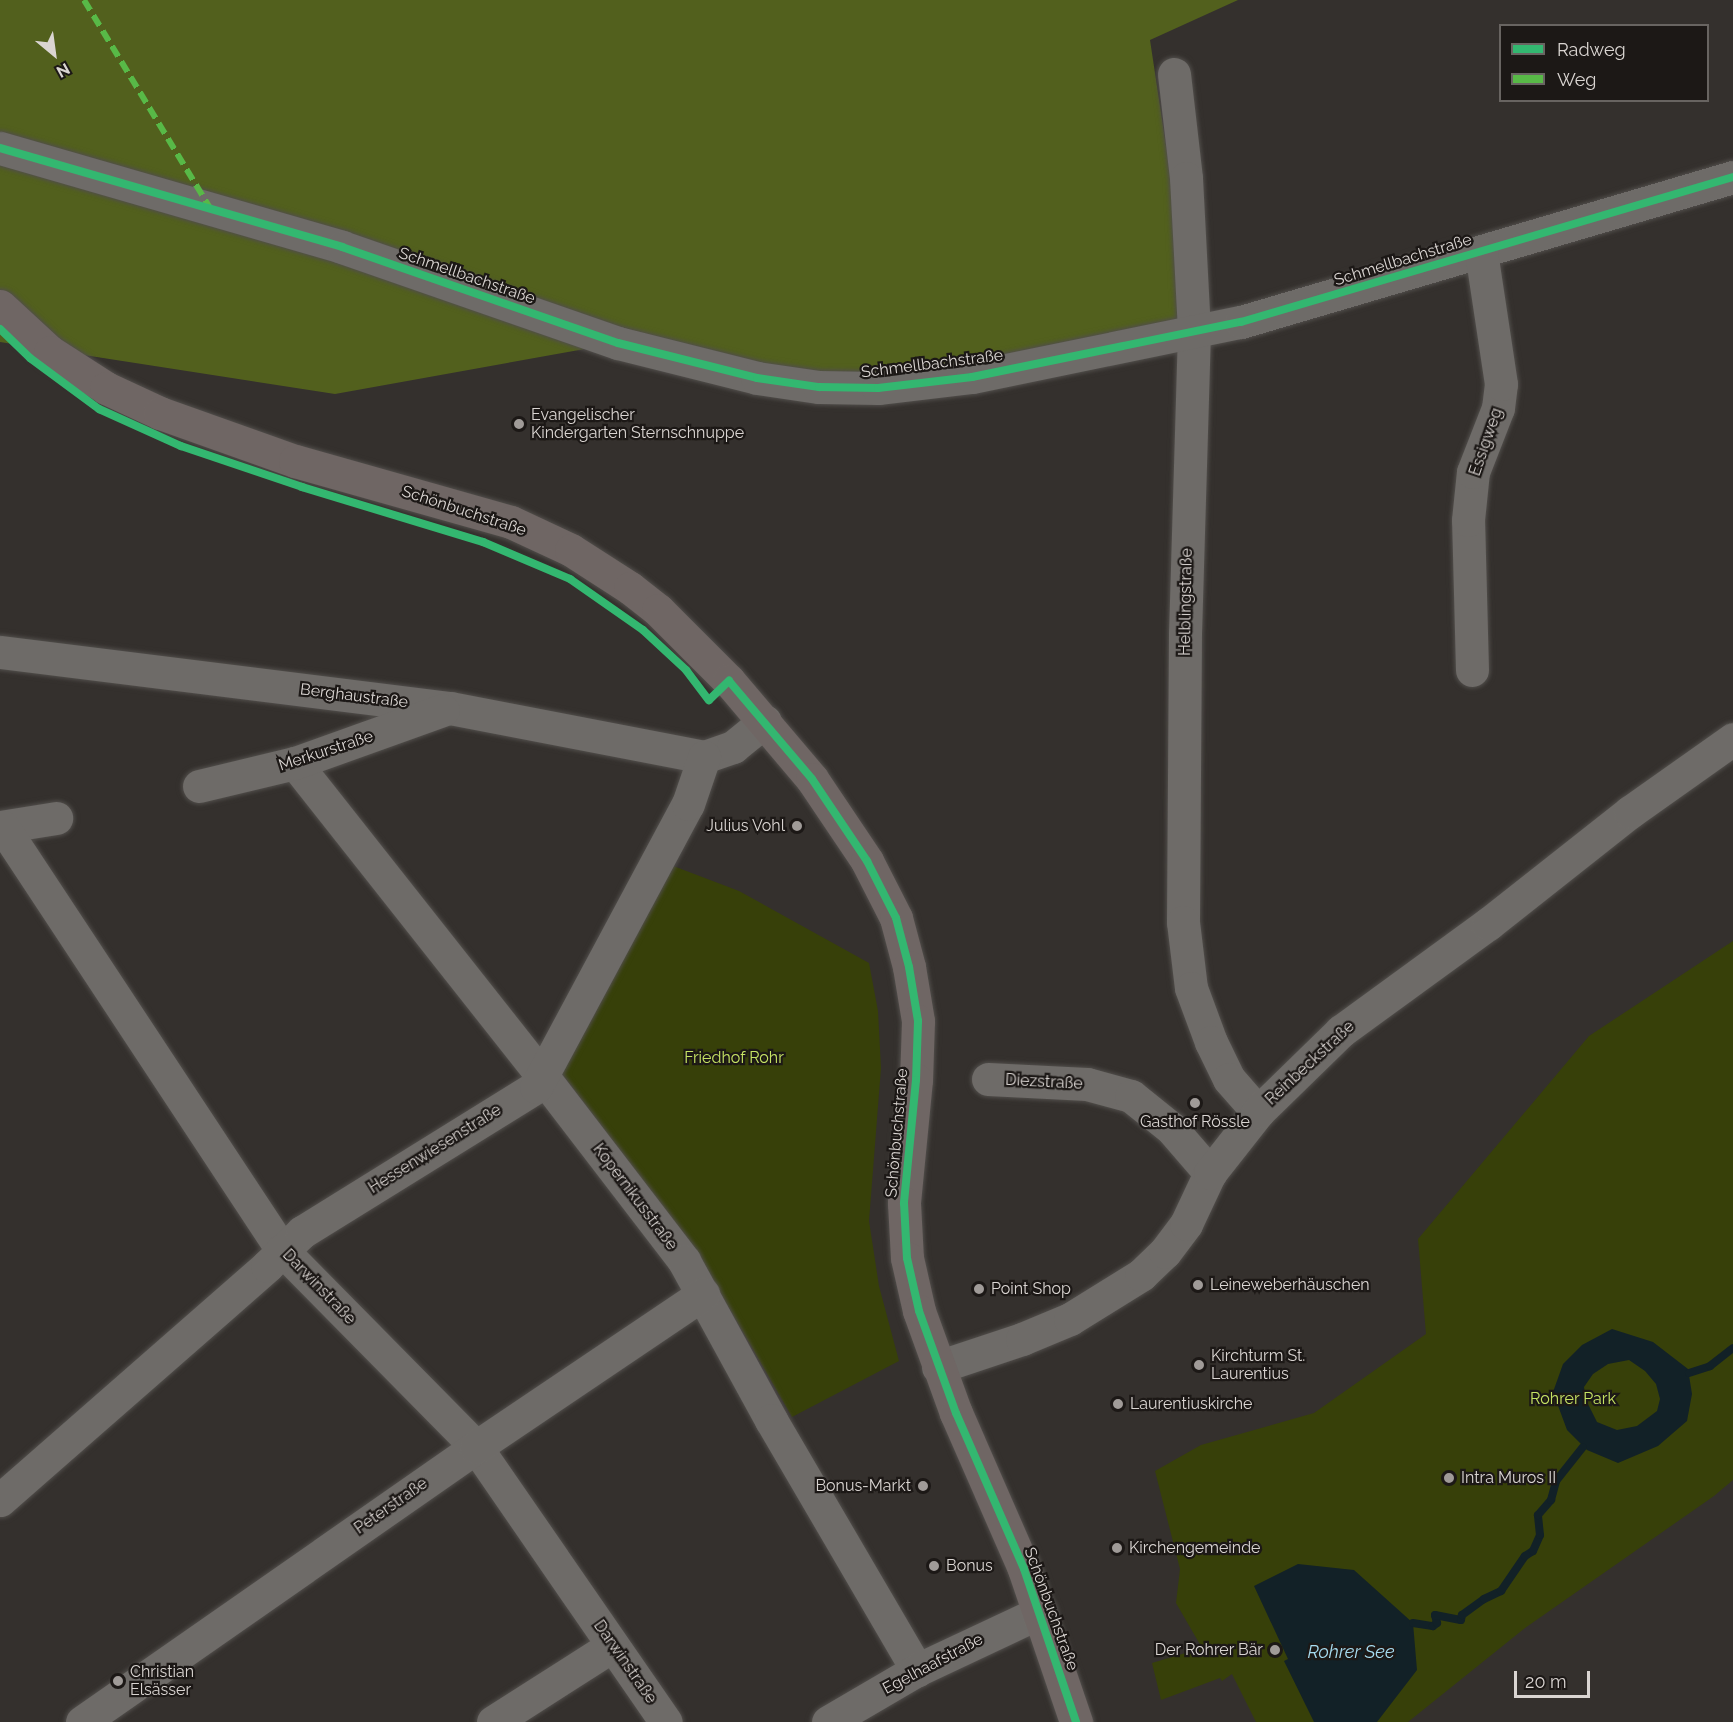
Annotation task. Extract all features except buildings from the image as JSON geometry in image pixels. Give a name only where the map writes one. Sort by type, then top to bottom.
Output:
[{"type":"main road","name":"Schönbuchstraße","points":[[0,306],[50,352],[106,388],[160,412],[295,461],[511,522],[571,550],[630,588],[658,610],[729,681],[812,779],[867,861],[896,918],[918,1021],[916,1080],[903,1203],[907,1258],[919,1311],[938,1367],[1040,1612],[1076,1722]]},
{"type":"street","name":"Helblingstraße","points":[[1174,74],[1186,178],[1194,331],[1185,633],[1183,922],[1191,988],[1211,1042],[1229,1079],[1258,1112]]},
{"type":"street","name":"Schmellbachstraße","points":[[0,148],[342,247],[618,343],[757,378],[819,387],[878,388],[972,376],[1241,322],[1733,177]]},
{"type":"street","name":"Essigweg","points":[[1472,670],[1468,520],[1473,472],[1498,408],[1502,384],[1481,251]]},
{"type":"street","name":"Berghaustraße","points":[[0,652],[450,708],[704,757]]},
{"type":"street","name":"Merkurstraße","points":[[199,786],[295,763],[450,708]]},
{"type":"street","points":[[704,757],[733,747],[765,721]]},
{"type":"street","name":"Reinbeckstraße","points":[[938,1367],[1022,1339],[1070,1319],[1109,1297],[1141,1275],[1165,1252],[1186,1224],[1210,1173],[1258,1112],[1341,1031],[1488,924],[1630,812],[1733,739]]},
{"type":"street","name":"Hessenwiesenstraße","points":[[2,1495],[302,1232],[536,1087],[688,804],[704,757]]},
{"type":"street","name":"Kopernikusstraße","points":[[295,763],[543,1077],[684,1262],[704,1294],[771,1420],[917,1670]]},
{"type":"street","points":[[1,827],[56,818]]},
{"type":"street","name":"Darwinstraße","points":[[1,827],[282,1250],[476,1447],[666,1722]]},
{"type":"street","name":"Diezstraße","points":[[988,1079],[1087,1084],[1131,1096],[1171,1128],[1210,1173]]},
{"type":"street","name":"Peterstraße","points":[[82,1722],[476,1447],[704,1294]]},
{"type":"street","name":"Egelhaafstraße","points":[[828,1722],[917,1670],[1040,1612]]},
{"type":"street","points":[[493,1722],[612,1646]]},
{"type":"green space","points":[[0,0],[1238,0],[1150,40],[1194,331],[878,388],[618,343],[335,394],[0,342]]},
{"type":"green space","name":"Friedhof Rohr","points":[[668,864],[739,891],[869,963],[878,1011],[881,1068],[869,1221],[879,1286],[899,1361],[792,1417],[698,1254],[560,1071]]},
{"type":"green space","name":"Rohrer Park","points":[[1733,941],[1733,1480],[1714,1496],[1525,1628],[1408,1722],[1256,1722],[1232,1674],[1222,1681],[1220,1678],[1161,1700],[1152,1663],[1202,1648],[1176,1603],[1180,1569],[1155,1471],[1201,1445],[1314,1413],[1426,1334],[1418,1239],[1589,1036]]},
{"type":"water","points":[[1612,1329],[1653,1342],[1688,1369],[1692,1394],[1687,1421],[1658,1446],[1618,1463],[1587,1450],[1567,1430],[1553,1392],[1563,1364],[1582,1345]],"holes":[[[1629,1360],[1645,1371],[1656,1384],[1660,1399],[1657,1411],[1637,1426],[1617,1430],[1597,1422],[1586,1400],[1584,1387],[1593,1374],[1608,1364]]]},
{"type":"water","name":"Rohrer See","points":[[1298,1564],[1354,1570],[1413,1623],[1417,1670],[1377,1722],[1314,1722],[1284,1661],[1288,1659],[1254,1586]]},
{"type":"waterway","points":[[1689,1373],[1710,1366],[1733,1348]]},
{"type":"waterway","points":[[1413,1623],[1433,1626],[1437,1623],[1435,1615],[1461,1620],[1462,1615],[1484,1599],[1501,1591],[1525,1556],[1533,1551],[1540,1535],[1538,1515],[1551,1500],[1556,1481],[1583,1447]]},
{"type":"marked path","points":[[84,0],[211,210]]},
{"type":"cycle path","points":[[0,148],[342,247],[618,343],[757,378],[819,387],[878,388],[972,377],[1241,322],[1733,177]]},
{"type":"cycle path","points":[[0,329],[30,358],[99,409],[181,446],[302,487],[483,542],[570,579],[643,630],[686,670],[709,700],[729,681],[812,779],[867,861],[896,918],[909,967],[918,1021],[916,1080],[904,1203],[907,1258],[919,1311],[956,1413],[1024,1569],[1076,1722]]},
{"type":"place","name":"Evangelischer Kindergarten Sternschnuppe","points":[[519,424]]},
{"type":"place","name":"Julius Vohl","points":[[797,826]]},
{"type":"place","name":"Gasthof Rössle","points":[[1195,1103]]},
{"type":"place","name":"Leineweberhäuschen","points":[[1198,1285]]},
{"type":"place","name":"Point Shop","points":[[979,1289]]},
{"type":"place","name":"Kirchturm St. Laurentius","points":[[1199,1365]]},
{"type":"place","name":"Laurentiuskirche","points":[[1118,1404]]},
{"type":"place","name":"Intra Muros II","points":[[1449,1478]]},
{"type":"place","name":"Bonus-Markt","points":[[923,1486]]},
{"type":"place","name":"Kirchengemeinde","points":[[1117,1548]]},
{"type":"place","name":"Bonus","points":[[934,1566]]},
{"type":"place","name":"Der Rohrer Bär","points":[[1275,1650]]},
{"type":"place","name":"Christian Elsässer","points":[[118,1681]]}]
